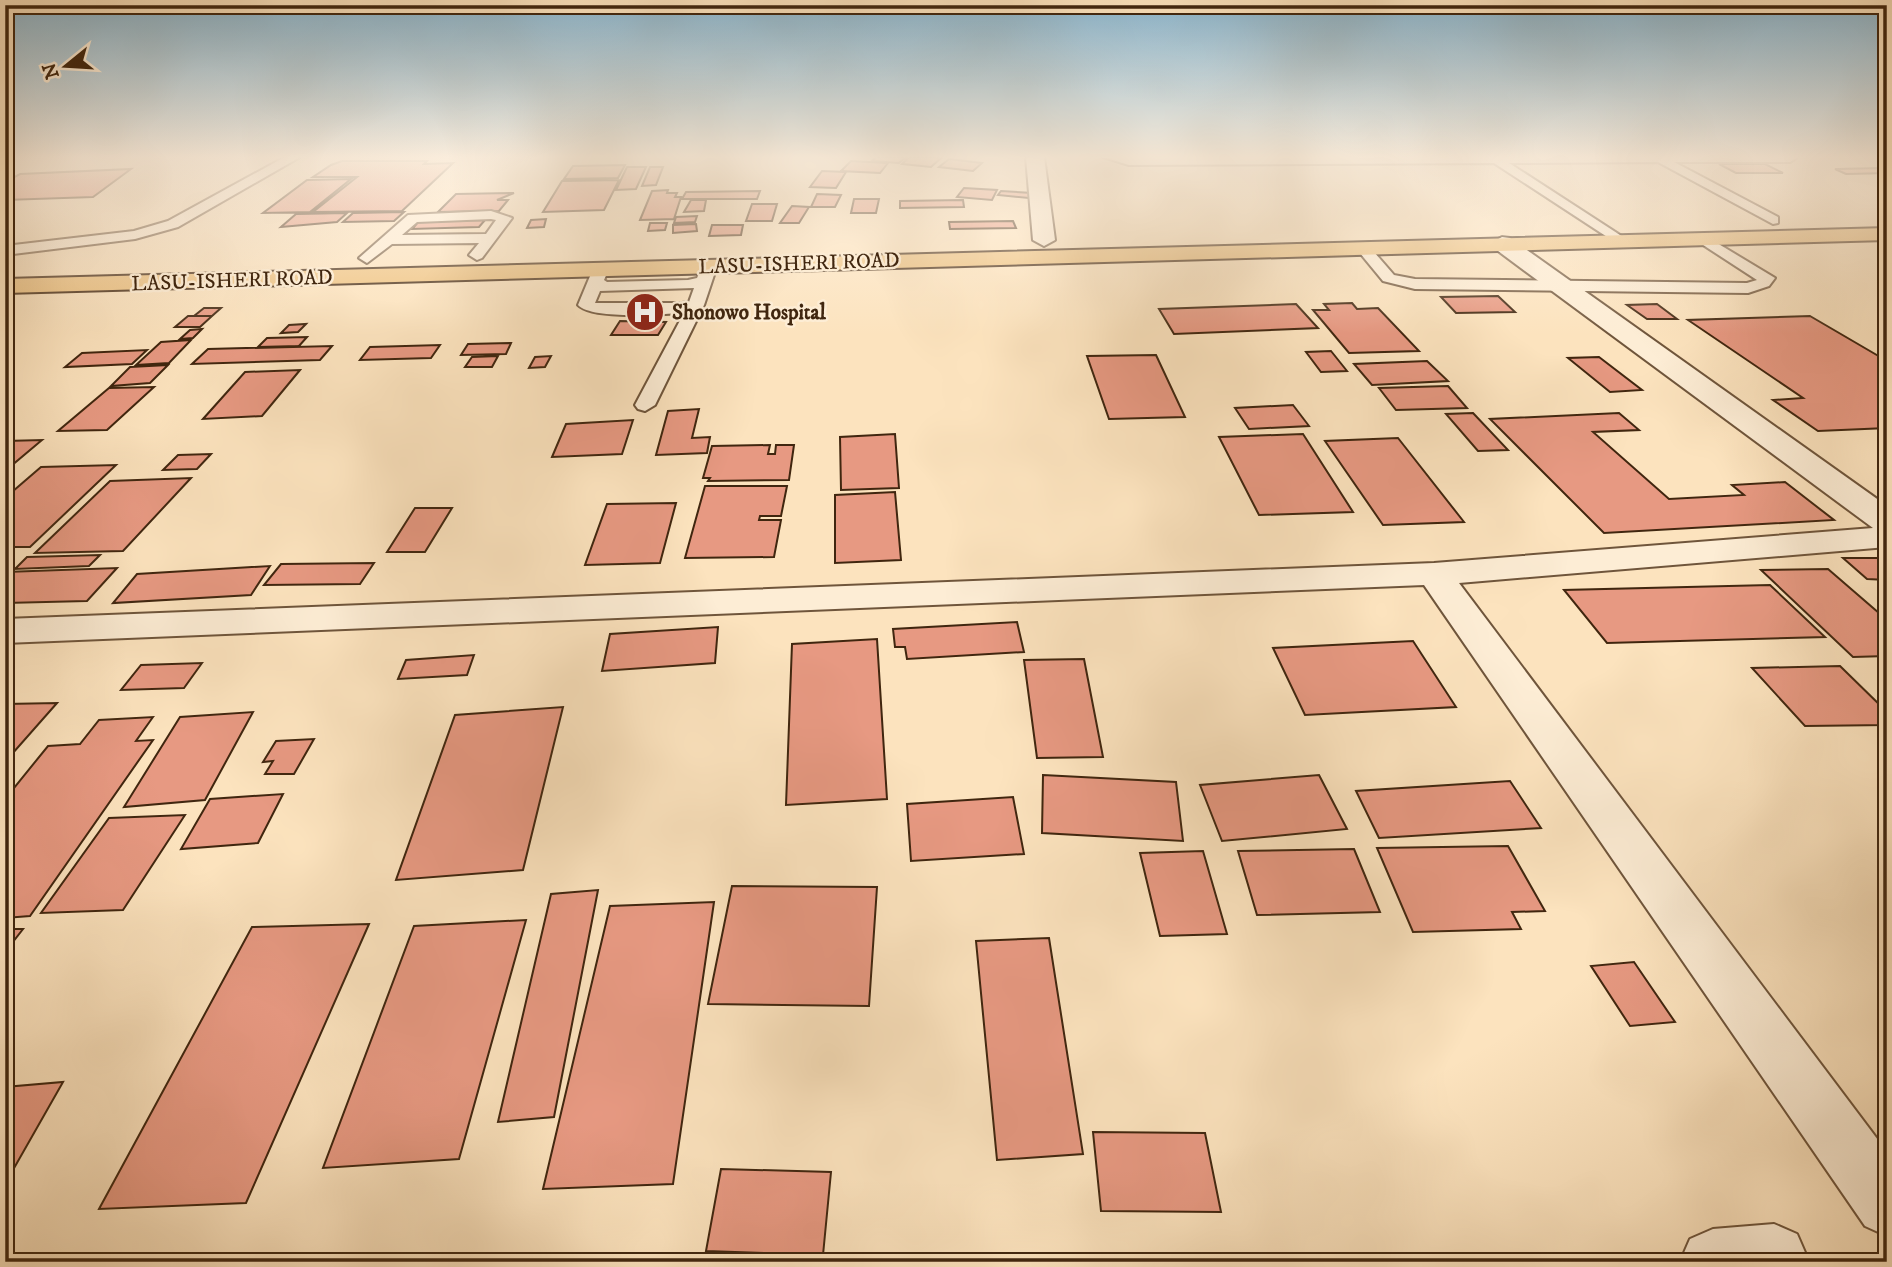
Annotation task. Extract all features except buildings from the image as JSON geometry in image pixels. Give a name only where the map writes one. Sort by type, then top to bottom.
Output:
[{"type":"main road","name":"LASU-ISHERI ROAD","points":[[5,267],[367,258],[484,246],[1044,240],[1887,217]]},
{"type":"main road","name":"LASU-ISHERI ROAD","points":[[5,286],[598,276],[1362,247],[1887,234]]},
{"type":"street","points":[[1041,216],[1044,240]]},
{"type":"street","points":[[1502,243],[1887,522]]},
{"type":"street","points":[[5,631],[1434,574],[1887,537]]},
{"type":"street","points":[[1434,574],[1887,1204]]},
{"type":"lane","points":[[5,251],[135,235],[173,224],[187,216]]},
{"type":"lane","points":[[367,258],[407,222],[423,216]]},
{"type":"lane","points":[[386,240],[484,246],[505,218],[428,216]]},
{"type":"lane","points":[[1581,216],[1618,240]]},
{"type":"lane","points":[[1766,216],[1773,220]]},
{"type":"lane","points":[[1362,247],[1389,278],[1415,285],[1748,288],[1763,283],[1767,278],[1702,239]]},
{"type":"lane","points":[[645,405],[696,305],[706,273]]},
{"type":"lane","points":[[598,276],[586,305],[597,309],[682,309],[696,305]]},
{"type":"place","name":"Shonowo Hospital","points":[[645,312]]}]
